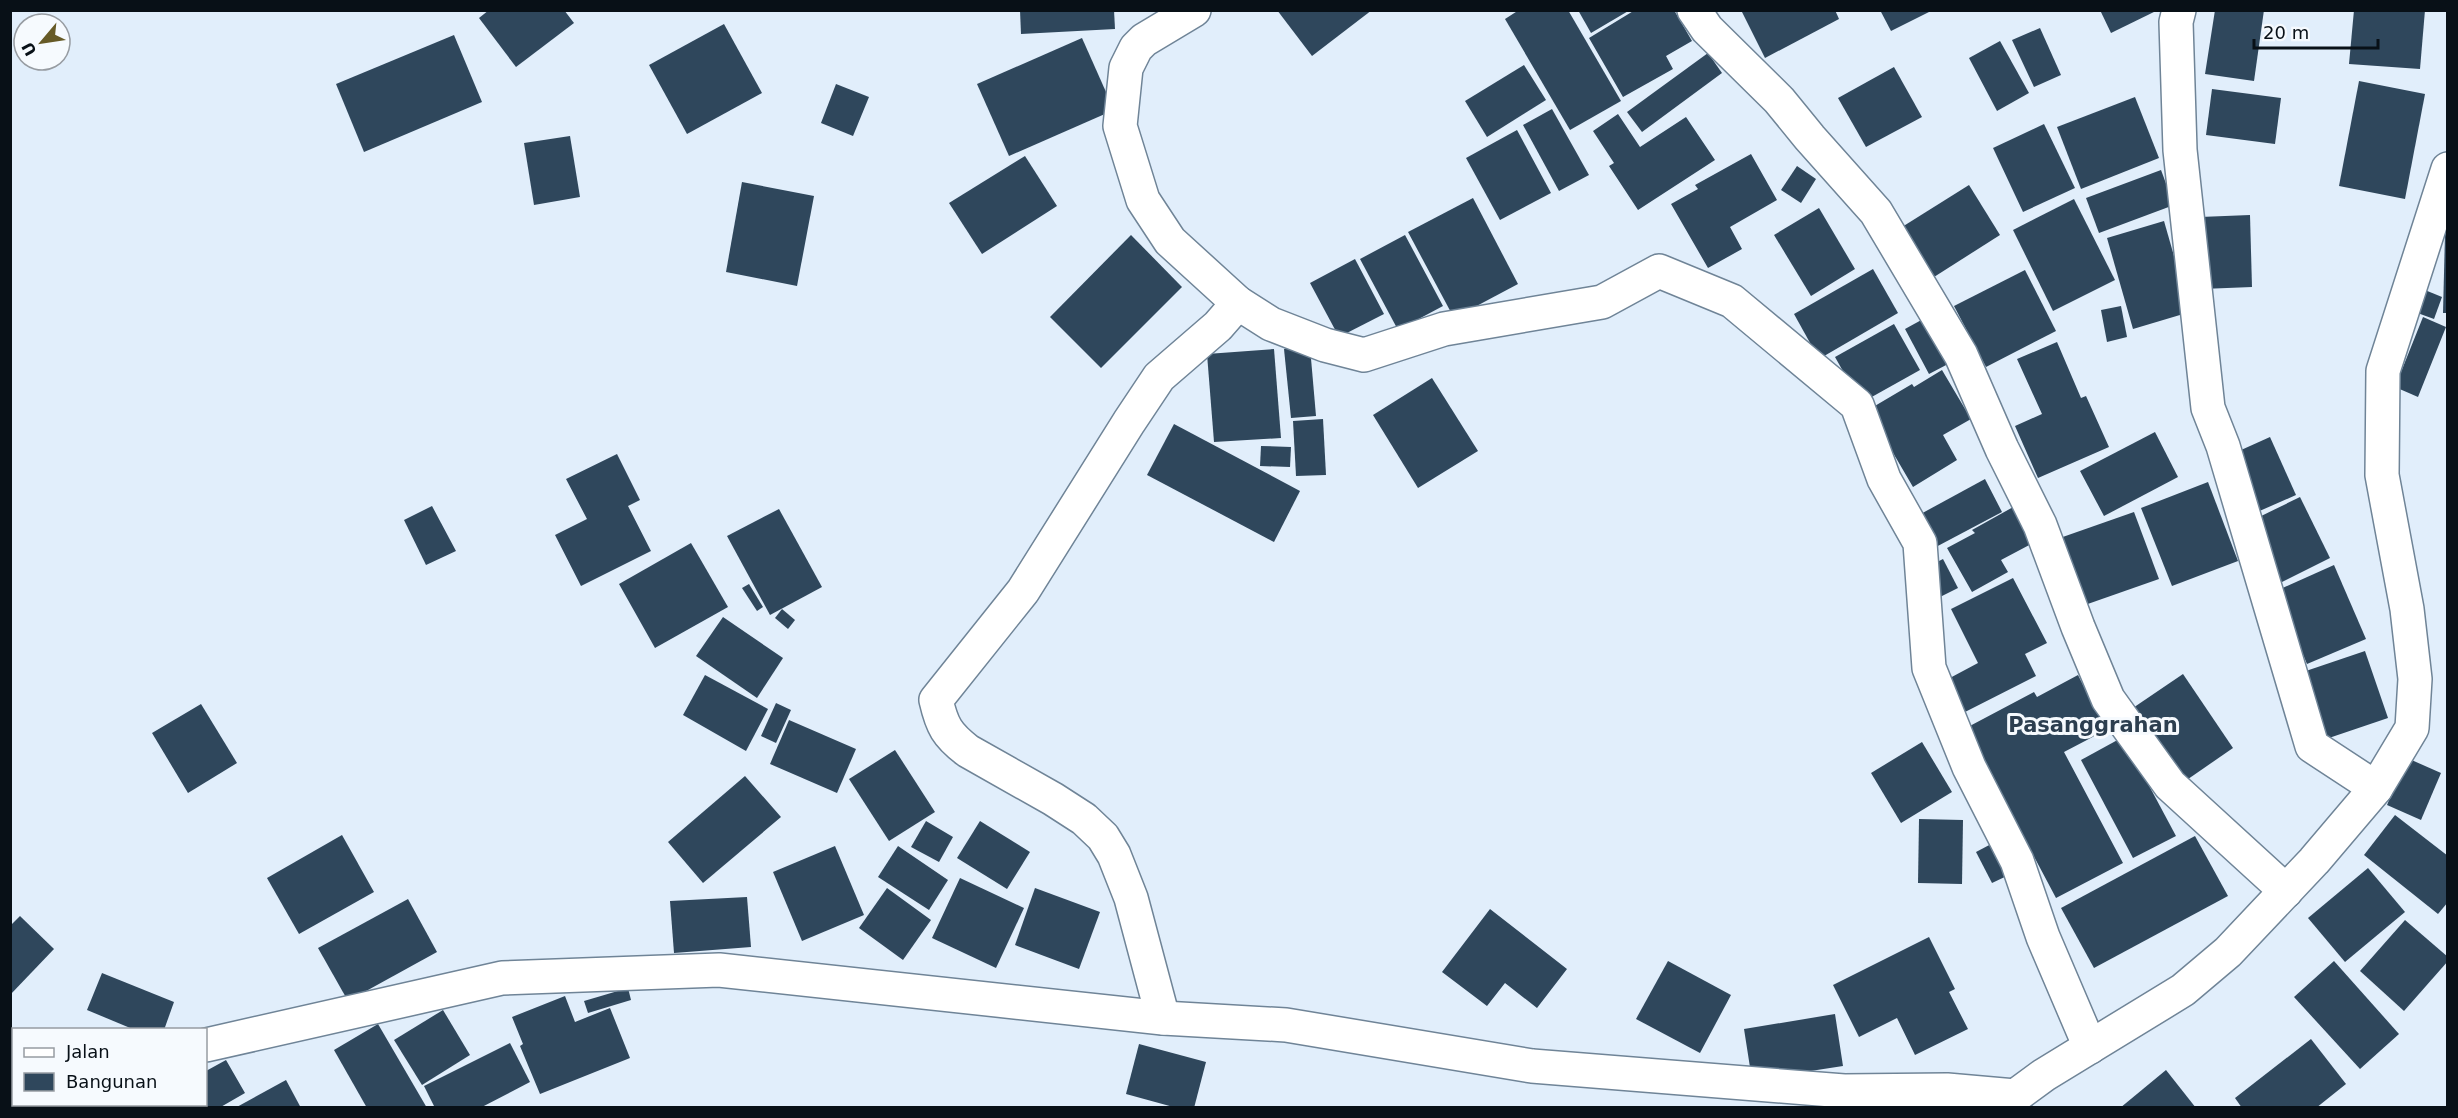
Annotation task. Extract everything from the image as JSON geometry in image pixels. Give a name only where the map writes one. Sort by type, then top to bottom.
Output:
[{"type":"street","points":[[1194,10],[1144,40],[1136,48],[1126,68],[1120,126],[1143,200],[1170,242],[1238,303],[1270,324],[1325,345],[1364,355],[1444,329],[1602,302],[1659,271],[1732,302],[1857,405],[1884,479],[1920,543],[1929,668],[1969,767],[2017,861],[2043,937],[2090,1047]]},
{"type":"street","points":[[1694,10],[1707,29],[1779,100],[1876,212],[1961,355],[2002,449],[2040,525],[2108,699],[2170,785],[2286,891]]},
{"type":"street","points":[[2180,10],[2176,22],[2180,150],[2208,408],[2223,447],[2312,746],[2376,788]]},
{"type":"street","points":[[207,1045],[502,978],[719,970],[1163,1018],[1286,1025],[1532,1066],[1844,1091],[1947,1090],[2007,1102],[2090,1047],[2183,990],[2228,952],[2286,891],[2376,788],[2412,728],[2415,679],[2407,609],[2382,475],[2384,371],[2448,169]]},
{"type":"street","points":[[1163,1018],[1131,898],[1114,855],[1103,837],[1084,819],[968,751],[951,737],[941,721],[936,700],[1023,591],[1129,422],[1160,377],[1218,326],[1238,303]]},
{"type":"building","points":[[489,10],[564,10],[574,23],[516,67],[479,18]]},
{"type":"building","points":[[1020,10],[1114,10],[1115,29],[1021,34]]},
{"type":"building","points":[[1277,10],[1372,10],[1312,56]]},
{"type":"building","points":[[1519,10],[1568,10],[1621,101],[1570,130],[1505,19]]},
{"type":"building","points":[[1578,10],[1630,10],[1591,33]]},
{"type":"building","points":[[1635,10],[1674,10],[1692,41],[1666,56],[1673,69],[1623,97],[1589,38]]},
{"type":"building","points":[[1741,10],[1835,10],[1839,19],[1765,58]]},
{"type":"building","points":[[1880,10],[1933,10],[1891,31]]},
{"type":"building","points":[[2100,10],[2158,10],[2111,33]]},
{"type":"building","points":[[2215,10],[2264,10],[2254,81],[2205,74]]},
{"type":"building","points":[[2354,10],[2425,10],[2420,69],[2349,64]]},
{"type":"building","points":[[724,24],[762,93],[687,134],[649,65]]},
{"type":"building","points":[[2040,28],[2061,75],[2034,87],[2012,40]]},
{"type":"building","points":[[454,35],[482,102],[364,152],[336,84]]},
{"type":"building","points":[[1082,38],[1114,110],[1009,156],[977,84]]},
{"type":"building","points":[[2000,41],[2029,93],[1997,111],[1969,58]]},
{"type":"building","points":[[1708,53],[1722,73],[1642,132],[1627,112]]},
{"type":"building","points":[[1524,65],[1546,100],[1487,137],[1465,101]]},
{"type":"building","points":[[1894,67],[1922,117],[1866,147],[1838,98]]},
{"type":"building","points":[[2359,81],[2425,94],[2405,199],[2339,186]]},
{"type":"building","points":[[836,84],[869,97],[853,136],[821,123]]},
{"type":"building","points":[[2212,89],[2281,98],[2275,144],[2206,135]]},
{"type":"building","points":[[2135,97],[2159,158],[2081,189],[2057,127]]},
{"type":"building","points":[[1552,109],[1589,175],[1559,191],[1523,125]]},
{"type":"building","points":[[1618,114],[1640,147],[1686,117],[1715,160],[1638,210],[1609,166],[1614,163],[1593,131]]},
{"type":"building","points":[[2044,124],[2075,188],[2023,212],[1993,148]]},
{"type":"building","points":[[1517,130],[1551,193],[1500,220],[1466,158]]},
{"type":"building","points":[[570,136],[580,197],[534,205],[524,143]]},
{"type":"building","points":[[1751,154],[1777,200],[1730,227],[1742,249],[1708,268],[1671,204],[1698,189],[1695,185]]},
{"type":"building","points":[[1025,156],[1057,206],[982,254],[949,203]]},
{"type":"building","points":[[1797,166],[1816,179],[1801,203],[1781,190]]},
{"type":"building","points":[[2161,170],[2174,205],[2099,233],[2086,198]]},
{"type":"building","points":[[742,182],[814,196],[797,286],[726,272]]},
{"type":"building","points":[[1969,185],[2000,235],[1934,277],[1902,227]]},
{"type":"building","points":[[1473,198],[1518,284],[1454,318],[1408,232]]},
{"type":"building","points":[[2074,199],[2115,280],[2053,311],[2013,230]]},
{"type":"building","points":[[1819,208],[1855,269],[1811,296],[1774,235]]},
{"type":"building","points":[[2250,215],[2252,287],[2202,289],[2200,217]]},
{"type":"building","points":[[2164,221],[2190,312],[2133,329],[2107,238]]},
{"type":"building","points":[[2445,234],[2448,234],[2448,313],[2443,313]]},
{"type":"building","points":[[1131,235],[1182,287],[1101,368],[1050,317]]},
{"type":"building","points":[[1405,235],[1443,306],[1398,330],[1360,259]]},
{"type":"building","points":[[1355,259],[1384,314],[1339,337],[1310,283]]},
{"type":"building","points":[[1873,269],[1898,313],[1819,359],[1794,314]]},
{"type":"building","points":[[2025,270],[2056,331],[1986,367],[1954,306]]},
{"type":"building","points":[[2420,288],[2442,297],[2434,319],[2412,311]]},
{"type":"building","points":[[2121,306],[2127,337],[2107,342],[2101,310]]},
{"type":"building","points":[[2423,317],[2446,327],[2418,397],[2395,387]]},
{"type":"building","points":[[1925,318],[1950,363],[1929,374],[1905,329]]},
{"type":"building","points":[[1894,324],[1920,370],[1861,403],[1835,357]]},
{"type":"building","points":[[2057,342],[2081,398],[2086,396],[2109,447],[2038,478],[2015,426],[2042,414],[2017,359]]},
{"type":"building","points":[[1310,347],[1316,416],[1291,418],[1284,349]]},
{"type":"building","points":[[1274,349],[1281,438],[1214,442],[1207,354]]},
{"type":"building","points":[[1942,370],[1971,419],[1943,435],[1957,460],[1913,487],[1868,410],[1912,384],[1914,387]]},
{"type":"building","points":[[1432,378],[1478,451],[1418,488],[1373,415]]},
{"type":"building","points":[[1323,419],[1326,475],[1296,476],[1293,421]]},
{"type":"building","points":[[1174,424],[1300,491],[1274,542],[1147,475]]},
{"type":"building","points":[[2155,432],[2178,477],[2104,516],[2080,471]]},
{"type":"building","points":[[2270,437],[2296,495],[2255,513],[2230,455]]},
{"type":"building","points":[[1261,446],[1291,447],[1290,467],[1260,466]]},
{"type":"building","points":[[617,454],[640,500],[628,506],[651,551],[581,586],[555,535],[587,519],[566,479]]},
{"type":"building","points":[[1985,479],[2002,512],[1934,548],[1917,516]]},
{"type":"building","points":[[2208,482],[2238,561],[2172,586],[2141,508]]},
{"type":"building","points":[[2300,497],[2330,558],[2280,583],[2249,522]]},
{"type":"building","points":[[432,506],[456,551],[426,565],[404,520]]},
{"type":"building","points":[[2015,506],[2035,542],[2001,560],[2008,572],[1972,592],[1947,548],[1975,533],[1972,530]]},
{"type":"building","points":[[779,509],[822,587],[770,615],[727,536]]},
{"type":"building","points":[[2134,512],[2159,579],[2082,606],[2057,539]]},
{"type":"building","points":[[691,543],[728,607],[655,648],[619,584]]},
{"type":"building","points":[[1943,559],[1958,588],[1938,598],[1923,569]]},
{"type":"building","points":[[2334,565],[2366,639],[2307,664],[2276,591]]},
{"type":"building","points":[[2013,578],[2047,643],[2025,654],[2036,676],[1965,712],[1948,679],[1978,663],[1951,609]]},
{"type":"building","points":[[749,584],[763,607],[757,611],[742,588]]},
{"type":"building","points":[[782,609],[795,620],[788,629],[775,618]]},
{"type":"building","points":[[723,617],[783,658],[757,698],[696,656]]},
{"type":"building","points":[[2365,651],[2388,718],[2323,740],[2300,673]]},
{"type":"building","points":[[2183,674],[2233,748],[2178,786],[2127,712]]},
{"type":"building","points":[[705,675],[768,709],[746,751],[683,715]]},
{"type":"building","points":[[2078,675],[2106,730],[2064,752],[2123,863],[2056,898],[1966,728],[2034,692],[2037,697]]},
{"type":"building","points":[[776,703],[791,710],[776,743],[761,736]]},
{"type":"building","points":[[201,704],[237,763],[188,793],[152,733]]},
{"type":"building","points":[[789,720],[856,749],[837,793],[770,764]]},
{"type":"building","points":[[2123,737],[2176,836],[2133,858],[2081,760]]},
{"type":"building","points":[[1922,742],[1952,792],[1901,823],[1871,773]]},
{"type":"building","points":[[895,750],[935,812],[889,841],[849,779]]},
{"type":"building","points":[[2407,758],[2441,773],[2421,820],[2387,805]]},
{"type":"building","points":[[745,776],[781,817],[703,883],[668,842]]},
{"type":"building","points":[[2395,815],[2448,856],[2448,902],[2438,914],[2364,855]]},
{"type":"building","points":[[1919,819],[1963,820],[1962,884],[1918,883]]},
{"type":"building","points":[[926,821],[953,837],[939,862],[911,847]]},
{"type":"building","points":[[980,821],[1030,852],[1007,889],[957,858]]},
{"type":"building","points":[[342,835],[374,892],[299,934],[267,878]]},
{"type":"building","points":[[2195,836],[2228,896],[2094,968],[2061,908]]},
{"type":"building","points":[[1995,842],[2011,874],[1992,883],[1976,852]]},
{"type":"building","points":[[835,846],[864,915],[802,941],[773,872]]},
{"type":"building","points":[[898,846],[948,880],[929,910],[878,877]]},
{"type":"building","points":[[2368,868],[2405,912],[2345,962],[2308,918]]},
{"type":"building","points":[[960,878],[1024,908],[996,968],[932,938]]},
{"type":"building","points":[[887,888],[931,920],[903,960],[859,928]]},
{"type":"building","points":[[1035,888],[1100,912],[1079,969],[1015,945]]},
{"type":"building","points":[[747,897],[751,947],[674,953],[670,901]]},
{"type":"building","points":[[408,899],[437,952],[348,1001],[318,948]]},
{"type":"building","points":[[1490,909],[1567,969],[1537,1008],[1505,983],[1487,1006],[1442,972]]},
{"type":"building","points":[[20,916],[54,949],[10,995],[10,926]]},
{"type":"building","points":[[2405,920],[2448,957],[2448,961],[2404,1011],[2360,971]]},
{"type":"building","points":[[1929,937],[1955,989],[1949,992],[1968,1029],[1915,1055],[1897,1018],[1859,1037],[1833,985]]},
{"type":"building","points":[[1668,961],[1731,995],[1700,1053],[1636,1019]]},
{"type":"building","points":[[2334,961],[2399,1034],[2360,1069],[2294,997]]},
{"type":"building","points":[[102,973],[174,1002],[165,1028],[130,1028],[87,1010]]},
{"type":"building","points":[[628,988],[631,1000],[588,1013],[584,1001]]},
{"type":"building","points":[[565,996],[575,1022],[610,1008],[630,1058],[540,1094],[520,1046],[523,1044],[512,1017]]},
{"type":"building","points":[[443,1010],[470,1055],[422,1085],[394,1040]]},
{"type":"building","points":[[1835,1014],[1843,1066],[1752,1080],[1744,1029]]},
{"type":"building","points":[[378,1024],[427,1108],[367,1108],[334,1050]]},
{"type":"building","points":[[2311,1039],[2346,1084],[2316,1108],[2242,1108],[2235,1098]]},
{"type":"building","points":[[510,1043],[530,1082],[480,1108],[435,1108],[424,1086]]},
{"type":"building","points":[[1139,1044],[1206,1062],[1194,1108],[1177,1108],[1126,1094]]},
{"type":"building","points":[[226,1060],[245,1093],[219,1108],[199,1108],[198,1106],[207,1106],[207,1070]]},
{"type":"building","points":[[2166,1070],[2196,1108],[2120,1108]]},
{"type":"building","points":[[286,1080],[301,1108],[235,1108]]},
{"type":"district","name":"Pasanggrahan","points":[[2093,725]]}]
